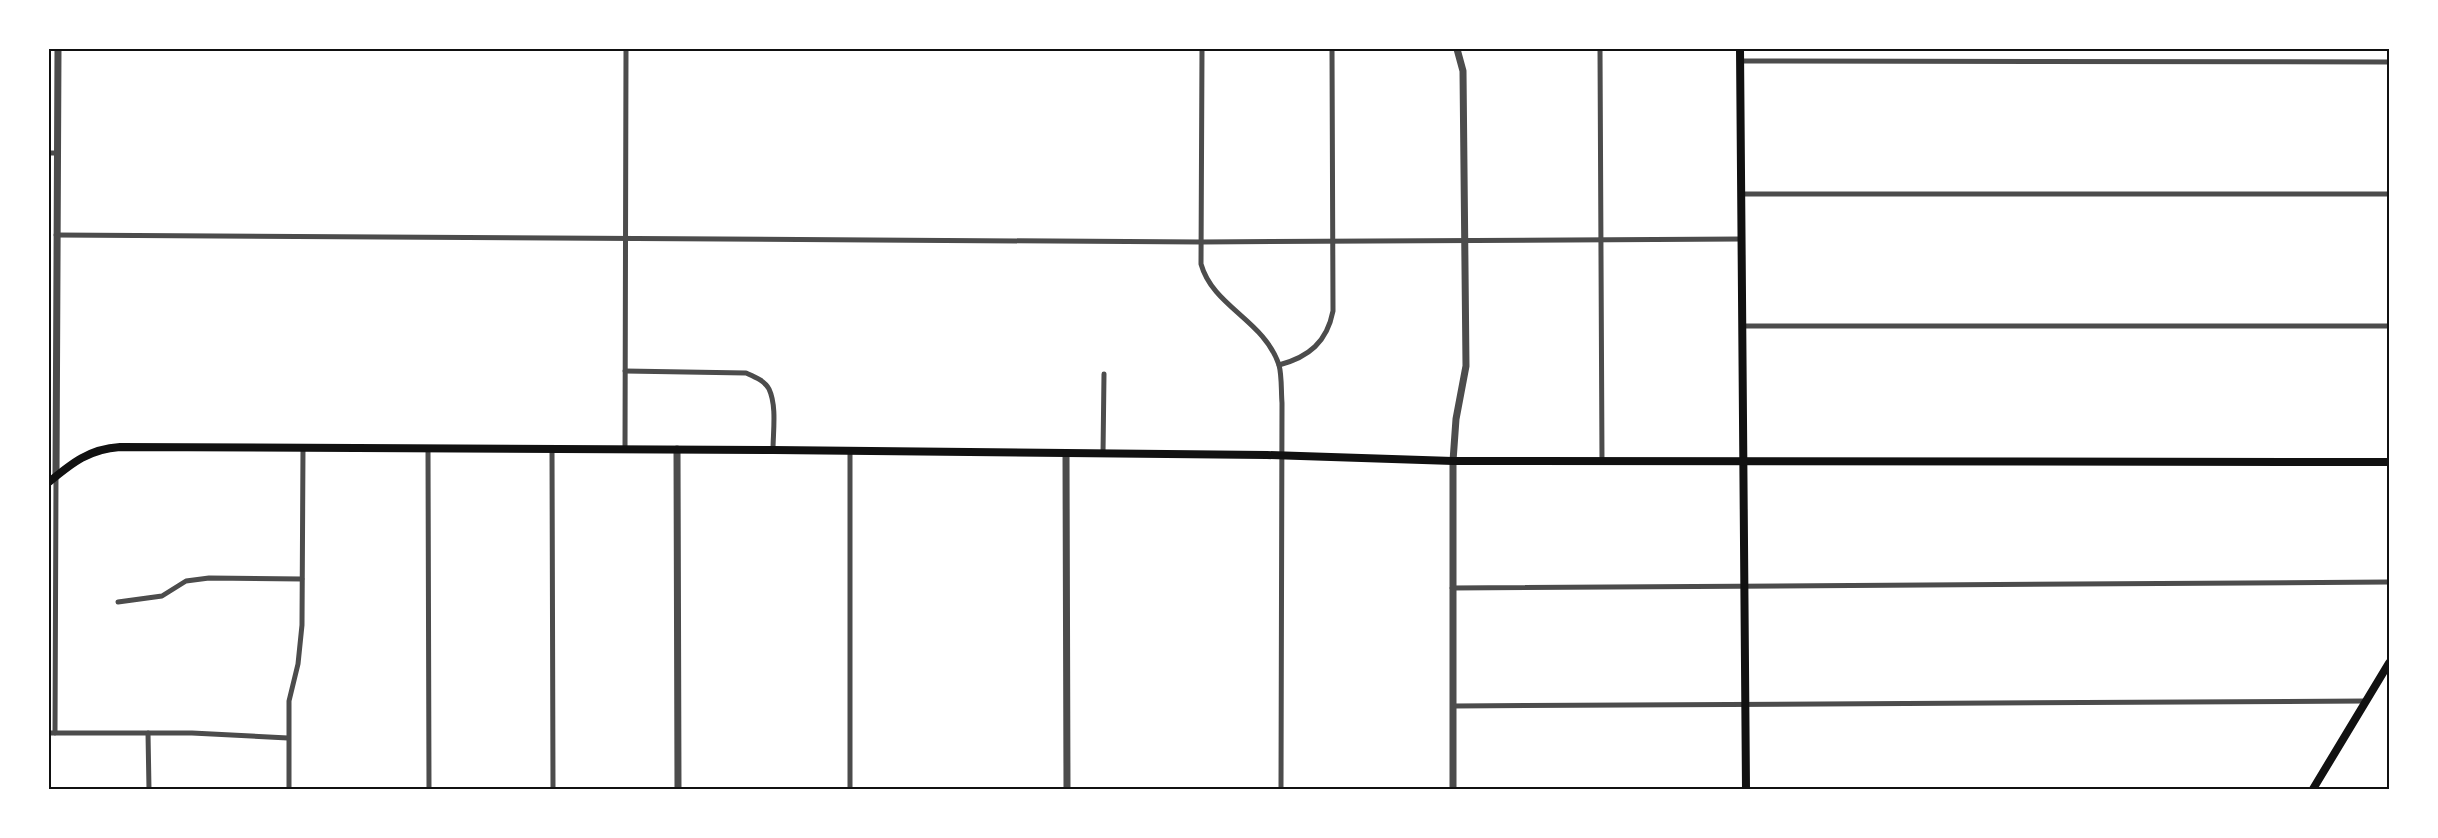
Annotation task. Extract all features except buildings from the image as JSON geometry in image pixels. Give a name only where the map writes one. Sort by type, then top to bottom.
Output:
[{"type":"main road","points":[[1740,49],[1746,789]]},
{"type":"main road","points":[[49,482],[84,454],[110,447],[677,449],[1066,453],[1453,461],[2389,462]]},
{"type":"main road","points":[[2313,789],[2366,701],[2387,672],[2389,663]]},
{"type":"street","points":[[58,49],[53,153],[56,234],[52,317],[56,476],[52,733],[148,733],[288,738]]},
{"type":"street","points":[[625,449],[626,49]]},
{"type":"street","points":[[1202,49],[1202,264],[1208,283],[1259,331],[1268,343],[1279,365],[1282,403],[1281,789]]},
{"type":"street","points":[[1279,365],[1305,355],[1318,345],[1326,335],[1333,311],[1332,49]]},
{"type":"street","points":[[1453,789],[1453,461],[1456,419],[1466,366],[1462,72],[1457,49]]},
{"type":"street","points":[[1600,49],[1602,461]]},
{"type":"street","points":[[1740,61],[2389,62]]},
{"type":"street","points":[[1742,194],[2389,194]]},
{"type":"street","points":[[56,234],[1201,242],[1742,239]]},
{"type":"street","points":[[1743,326],[2389,326]]},
{"type":"street","points":[[625,371],[746,373],[759,379],[769,389],[772,407],[773,450]]},
{"type":"street","points":[[1103,454],[1104,374]]},
{"type":"street","points":[[289,789],[288,738],[290,701],[298,664],[302,625],[303,448]]},
{"type":"street","points":[[428,449],[429,789]]},
{"type":"street","points":[[552,449],[553,789]]},
{"type":"street","points":[[677,449],[678,789]]},
{"type":"street","points":[[850,451],[850,789]]},
{"type":"street","points":[[1066,453],[1066,789]]},
{"type":"street","points":[[118,602],[162,596],[186,581],[209,578],[302,579]]},
{"type":"street","points":[[1452,588],[2389,582]]},
{"type":"street","points":[[1454,706],[2366,701]]},
{"type":"street","points":[[148,733],[149,789]]}]
